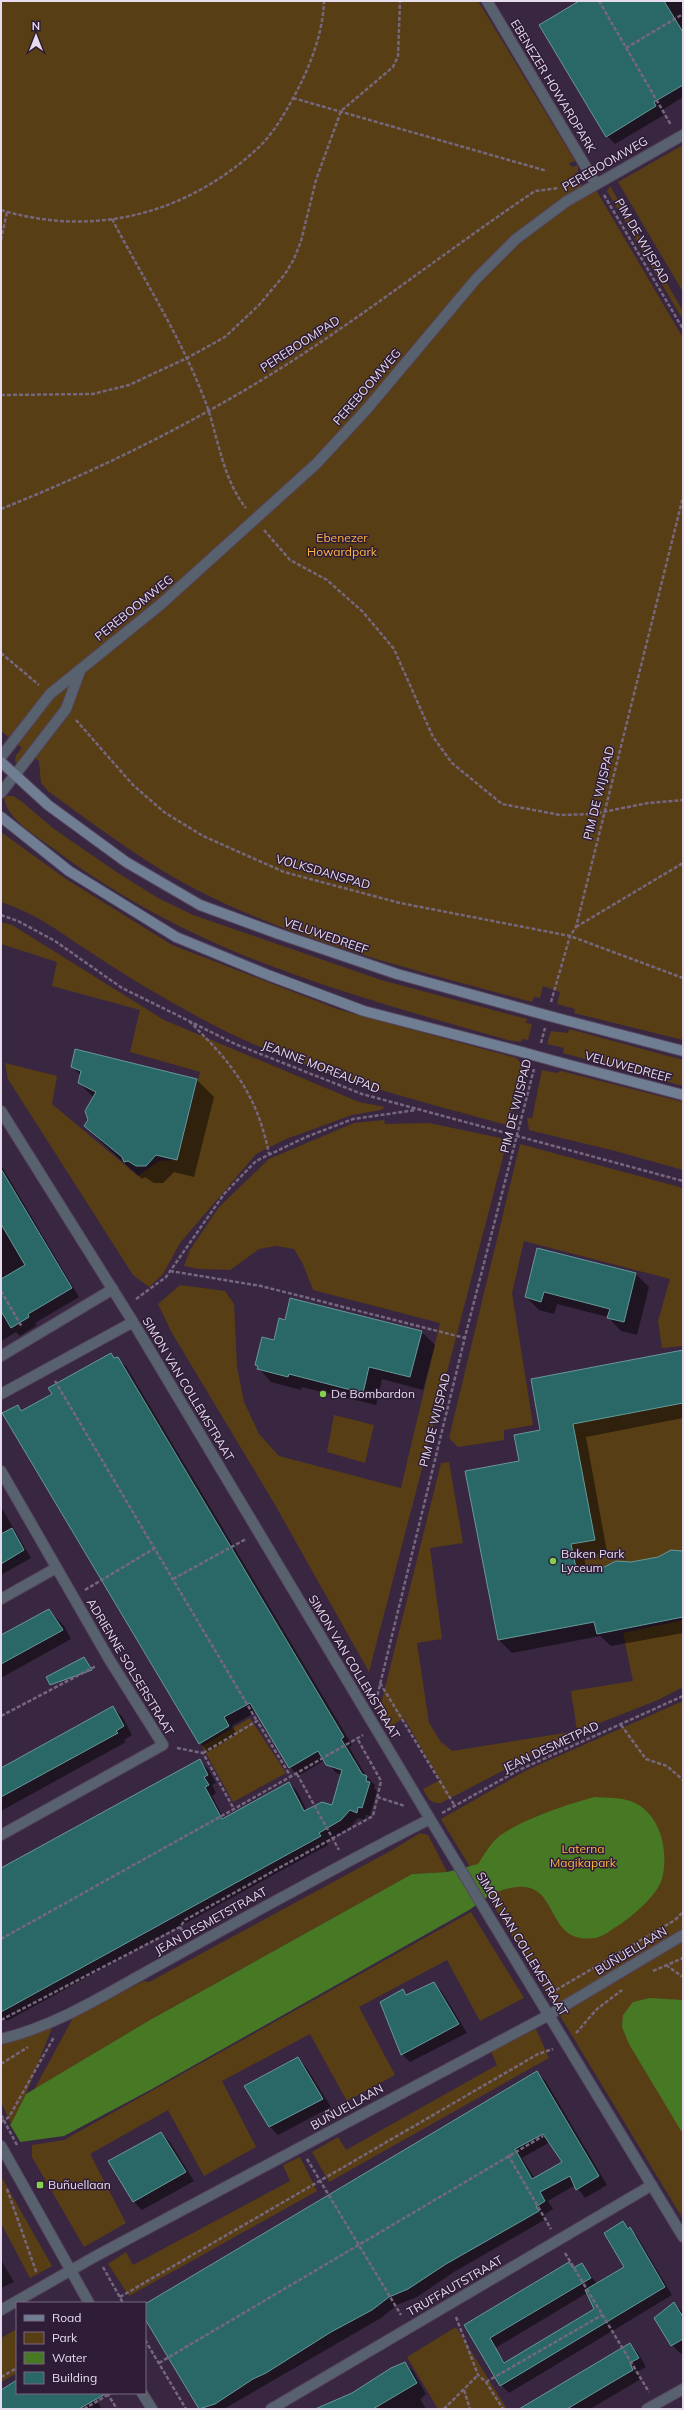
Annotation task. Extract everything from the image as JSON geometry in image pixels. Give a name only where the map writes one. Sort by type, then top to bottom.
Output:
[{"type":"main road","name":"VELUWEDREEF","points":[[1,762],[48,805],[126,862],[200,905],[278,934],[397,974],[683,1051]]},
{"type":"main road","name":"VELUWEDREEF","points":[[1,817],[69,871],[176,937],[364,1011],[683,1095]]},
{"type":"street","name":"EBENEZER HOWARDPARK","points":[[487,1],[596,184]]},
{"type":"street","name":"PEREBOOMWEG","points":[[1,757],[50,694],[160,605],[316,464],[367,409],[476,279],[516,239],[567,200],[680,137]]},
{"type":"street","points":[[1,793],[16,776],[66,709],[80,671]]},
{"type":"street","name":"SIMON VAN COLLEMSTRAAT","points":[[1,1111],[133,1322],[373,1724],[683,2237]]},
{"type":"street","points":[[1,1356],[113,1289]]},
{"type":"street","points":[[1,1394],[133,1322]]},
{"type":"street","name":"ADRIENNE SOLSERSTRAAT","points":[[1,1471],[109,1659],[163,1745],[1,1835]]},
{"type":"street","points":[[1,1599],[56,1568]]},
{"type":"street","name":"JEAN DESMETSTRAAT","points":[[1,2039],[19,2035],[71,2013],[346,1862],[428,1815]]},
{"type":"street","name":"BUÑUELLAAN","points":[[1,2310],[96,2256],[549,2015],[683,1935]]},
{"type":"street","points":[[3,2149],[70,2272],[88,2302]]},
{"type":"street","name":"TRUFFAUTSTRAAT","points":[[271,2409],[652,2185]]},
{"type":"street","points":[[651,2406],[683,2389]]},
{"type":"street","points":[[143,2394],[152,2409]]},
{"type":"path","points":[[1,210],[53,221],[76,222],[126,218],[159,209],[198,192],[259,147],[284,114],[293,98],[316,47],[324,1]]},
{"type":"path","points":[[1,395],[48,395],[104,392],[129,385],[187,358],[225,337],[260,304],[285,274],[301,241],[316,180],[340,112],[393,67],[398,56],[400,1]]},
{"type":"path","points":[[599,1],[680,137]]},
{"type":"path","points":[[626,48],[683,14]]},
{"type":"path","points":[[293,98],[547,171]]},
{"type":"path","name":"PIM DE WIJSPAD","points":[[596,184],[603,192],[683,329]]},
{"type":"path","name":"PEREBOOMPAD","points":[[1,509],[111,462],[208,411],[288,364],[367,311],[535,191],[566,187]]},
{"type":"path","points":[[1,240],[8,212]]},
{"type":"path","points":[[112,219],[187,358],[208,411],[231,482],[243,505],[290,560],[327,580],[368,617],[394,649],[433,737],[452,763],[481,789],[502,804],[532,811],[560,815],[604,812],[648,803],[683,800]]},
{"type":"path","name":"PIM DE WIJSPAD","points":[[549,1010],[570,936],[576,927],[683,498]]},
{"type":"path","points":[[1,653],[50,694]]},
{"type":"path","name":"VOLKSDANSPAD","points":[[66,709],[134,785],[164,812],[202,836],[284,872],[400,903],[570,936],[683,978]]},
{"type":"path","points":[[576,927],[683,863]]},
{"type":"path","name":"JEANNE MOREAUPAD","points":[[1,915],[18,921],[49,938],[122,988],[235,1044],[362,1094],[683,1182]]},
{"type":"path","points":[[187,1020],[222,1053],[242,1081],[255,1106],[265,1132],[270,1154]]},
{"type":"path","name":"PIM DE WIJSPAD","points":[[540,1048],[546,1025]]},
{"type":"path","name":"PIM DE WIJSPAD","points":[[373,1724],[380,1682],[465,1338],[536,1063]]},
{"type":"path","points":[[122,1305],[143,1295],[166,1277],[224,1194],[256,1161],[353,1119],[419,1109]]},
{"type":"path","points":[[170,1271],[261,1286],[465,1338]]},
{"type":"path","points":[[1,1291],[30,1339]]},
{"type":"path","points":[[48,1368],[291,1777]]},
{"type":"path","points":[[174,1579],[258,1532]]},
{"type":"path","points":[[73,1597],[155,1548]]},
{"type":"path","points":[[1,1716],[109,1659]]},
{"type":"path","points":[[380,1682],[455,1806]]},
{"type":"path","name":"JEAN DESMETPAD","points":[[428,1815],[455,1806],[517,1771],[683,1696]]},
{"type":"path","points":[[163,1745],[203,1754],[257,1721]]},
{"type":"path","points":[[1,1939],[297,1774],[357,1738],[373,1724]]},
{"type":"path","points":[[621,1725],[646,1758],[667,1766],[683,1780]]},
{"type":"path","points":[[1,2020],[180,1927],[185,1920],[333,1840],[373,1816],[381,1781],[357,1738]]},
{"type":"path","points":[[203,1754],[234,1809]]},
{"type":"path","points":[[297,1774],[346,1862]]},
{"type":"path","points":[[377,1797],[428,1815]]},
{"type":"path","points":[[540,1999],[675,1920],[683,1912]]},
{"type":"path","points":[[652,1972],[683,1958]]},
{"type":"path","points":[[666,1965],[683,1977]]},
{"type":"path","points":[[120,2297],[538,2054],[567,2044],[597,2009],[626,1987]]},
{"type":"path","points":[[1,2122],[9,2117],[55,2035]]},
{"type":"path","points":[[1,2115],[17,2145]]},
{"type":"path","points":[[159,2363],[358,2246],[508,2155],[543,2136]]},
{"type":"path","points":[[300,2148],[409,2328]]},
{"type":"path","points":[[508,2155],[557,2241],[602,2315],[651,2406]]},
{"type":"path","points":[[4,2184],[14,2204],[29,2256],[43,2287]]},
{"type":"path","points":[[96,2256],[123,2302]]},
{"type":"path","points":[[450,2303],[478,2375],[486,2382],[503,2409]]},
{"type":"path","points":[[486,2382],[602,2315]]},
{"type":"path","points":[[146,2342],[186,2409]]},
{"type":"path","points":[[1,2377],[16,2369]]},
{"type":"path","points":[[444,2409],[478,2375]]},
{"type":"path","points":[[464,2390],[470,2409]]},
{"type":"path","points":[[84,2409],[107,2394],[117,2409]]},
{"type":"green space","name":"Ebenezer Howardpark","points":[[1,1],[478,1],[575,161],[569,163],[572,167],[578,165],[578,172],[575,173],[588,195],[596,190],[683,338],[683,1040],[574,1013],[575,1009],[557,1004],[560,992],[543,986],[540,998],[534,997],[532,1002],[367,956],[285,929],[246,913],[207,895],[165,872],[86,819],[48,791],[41,783],[39,761],[29,754],[19,764],[15,762],[16,755],[22,748],[1,731]]},
{"type":"green space","points":[[683,145],[683,292],[618,182]]},
{"type":"green space","points":[[610,186],[683,311],[683,320],[607,191]]},
{"type":"green space","points":[[7,796],[13,796],[21,801],[54,829],[118,873],[158,898],[193,915],[381,980],[527,1019],[526,1023],[532,1024],[528,1040],[522,1039],[521,1042],[508,1040],[329,987],[216,943],[161,917],[107,885],[54,849],[18,821],[7,807],[4,799]]},
{"type":"green space","points":[[1,832],[66,879],[172,945],[340,1010],[516,1058],[523,1065],[512,1112],[518,1114],[517,1122],[510,1126],[392,1093],[314,1068],[276,1054],[238,1037],[173,1003],[36,917],[1,902]]},
{"type":"green space","points":[[1,922],[12,925],[164,1020],[359,1102],[385,1107],[381,1110],[352,1115],[286,1139],[256,1154],[180,1243],[163,1274],[149,1287],[133,1275],[8,1079],[5,1063],[57,1076],[52,1104],[138,1176],[159,1161],[177,1160],[200,1072],[130,1052],[140,1010],[52,986],[57,962],[1,944]]},
{"type":"green space","points":[[569,1029],[683,1060],[683,1086],[563,1053],[564,1048],[547,1044],[551,1031],[568,1033]]},
{"type":"green space","points":[[542,1070],[556,1073],[561,1071],[683,1102],[683,1170],[619,1152],[529,1130],[527,1117],[532,1119]]},
{"type":"green space","points":[[384,1120],[385,1124],[429,1123],[505,1139],[505,1149],[369,1672],[274,1503],[172,1333],[158,1304],[180,1285],[225,1291],[234,1304],[237,1367],[244,1402],[259,1434],[279,1456],[401,1488],[440,1323],[313,1290],[303,1264],[294,1249],[276,1246],[259,1249],[230,1270],[199,1269],[184,1266],[190,1250],[219,1207],[269,1159],[354,1123]]},
{"type":"green space","points":[[520,1144],[683,1188],[683,1346],[662,1348],[658,1321],[670,1279],[524,1241],[512,1293],[533,1425],[504,1430],[504,1440],[458,1447],[449,1438]]},
{"type":"green space","points":[[683,1399],[683,1551],[671,1550],[658,1557],[631,1562],[616,1561],[603,1567],[577,1572],[571,1544],[565,1422]]},
{"type":"green space","points":[[334,1415],[374,1425],[365,1463],[327,1452]]},
{"type":"green space","points":[[449,1462],[463,1543],[430,1548],[442,1639],[417,1643],[429,1723],[441,1742],[452,1751],[577,1731],[571,1691],[633,1681],[623,1633],[683,1620],[683,1687],[658,1700],[579,1731],[441,1803],[437,1803],[430,1800],[423,1789],[440,1780],[404,1718],[388,1728],[379,1712],[441,1463]]},
{"type":"green space","name":"Laterna Magikapark","points":[[683,1701],[683,2219],[441,1819],[527,1770]]},
{"type":"green space","points":[[250,1718],[286,1773],[233,1802],[202,1746]]},
{"type":"green space","points":[[420,1833],[428,1835],[447,1872],[412,1874],[150,2020],[34,2090],[73,2018],[144,1981],[149,1982],[394,1849]]},
{"type":"green space","points":[[471,1912],[524,1998],[480,2021],[447,1960],[359,2007],[395,2075],[347,2101],[310,2034],[222,2081],[256,2147],[204,2176],[168,2110],[90,2154],[126,2223],[84,2247],[32,2157],[32,2145],[64,2140]]},
{"type":"green space","points":[[53,2025],[26,2094],[11,2124],[1,2102],[1,2043]]},
{"type":"green space","points":[[536,2029],[549,2058],[329,2182],[312,2152],[338,2137],[346,2150],[497,2065],[491,2051]]},
{"type":"green space","points":[[300,2157],[317,2191],[129,2296],[108,2264],[126,2252],[133,2265],[290,2181],[283,2165]]},
{"type":"green space","points":[[1,2176],[52,2266],[30,2278],[1,2223]]},
{"type":"green space","points":[[456,2327],[507,2409],[438,2409],[407,2357]]},
{"type":"green space","points":[[16,2330],[16,2374],[1,2382],[1,2338]]},
{"type":"water","points":[[595,1797],[624,1799],[643,1808],[650,1815],[661,1835],[664,1857],[662,1879],[655,1892],[644,1905],[631,1916],[604,1935],[595,1938],[577,1937],[565,1931],[543,1897],[533,1889],[519,1887],[497,1892],[469,1910],[152,2089],[64,2136],[20,2142],[1,2151],[1,2129],[11,2124],[26,2094],[150,2020],[412,1874],[447,1872],[478,1864],[494,1841],[513,1827],[542,1814]]},
{"type":"water","points":[[650,1998],[683,2000],[683,2134],[629,2044],[622,2027],[623,2015],[633,2002]]},
{"type":"pier","points":[[9,2123],[21,2143],[1,2153],[1,2127]]},
{"type":"building","points":[[579,1],[664,1],[683,32],[683,85],[654,102],[656,106],[606,137],[539,25]]},
{"type":"building","points":[[75,1049],[197,1079],[177,1160],[156,1155],[146,1166],[136,1166],[128,1161],[124,1162],[122,1157],[84,1126],[88,1120],[85,1111],[96,1092],[78,1083],[81,1071],[71,1067]]},
{"type":"building","points":[[1,1169],[72,1288],[28,1314],[29,1317],[11,1328],[1,1311],[1,1279],[25,1265],[1,1224]]},
{"type":"building","points":[[537,1248],[636,1273],[624,1322],[607,1318],[610,1309],[544,1292],[541,1302],[525,1297]]},
{"type":"building","points":[[290,1298],[422,1331],[410,1377],[369,1367],[363,1393],[289,1374],[288,1377],[257,1369],[258,1366],[255,1365],[262,1337],[274,1340],[279,1318],[285,1320]]},
{"type":"building","points":[[683,1350],[683,1403],[573,1424],[595,1540],[571,1544],[577,1572],[600,1569],[616,1561],[631,1562],[658,1557],[671,1550],[683,1551],[683,1617],[597,1634],[594,1622],[498,1640],[465,1471],[519,1461],[514,1435],[540,1430],[531,1379]]},
{"type":"building","points":[[111,1353],[114,1358],[118,1357],[344,1737],[341,1739],[362,1774],[367,1776],[366,1781],[370,1782],[362,1808],[358,1807],[357,1813],[350,1810],[341,1820],[319,1833],[321,1836],[1,2012],[1,1868],[200,1759],[208,1775],[204,1777],[209,1785],[205,1787],[222,1819],[289,1782],[304,1811],[322,1802],[332,1805],[342,1770],[326,1765],[318,1751],[289,1768],[250,1703],[224,1717],[229,1726],[199,1744],[2,1413],[18,1405],[21,1411],[52,1394],[48,1388]]},
{"type":"building","points":[[12,1528],[24,1550],[1,1564],[1,1534]]},
{"type":"building","points":[[49,1609],[63,1630],[1,1664],[1,1635]]},
{"type":"building","points":[[84,1657],[92,1670],[50,1685],[46,1677]]},
{"type":"building","points":[[113,1706],[124,1726],[116,1731],[118,1733],[1,1797],[1,1768]]},
{"type":"building","points":[[434,1982],[459,2024],[401,2055],[380,2002],[403,1989],[406,1995]]},
{"type":"building","points":[[298,2057],[323,2099],[269,2127],[244,2086]]},
{"type":"building","points":[[537,2071],[599,2176],[576,2190],[570,2176],[540,2192],[545,2201],[536,2207],[539,2211],[446,2264],[408,2289],[389,2297],[372,2310],[331,2332],[266,2373],[253,2379],[215,2404],[199,2409],[146,2321],[146,2303]],"holes":[[[543,2134],[562,2162],[532,2179],[515,2149]]]},
{"type":"building","points":[[161,2132],[186,2172],[133,2202],[108,2161]]},
{"type":"building","points":[[623,2221],[628,2229],[630,2227],[665,2287],[500,2386],[464,2325],[569,2262],[573,2268],[582,2263],[591,2278],[490,2338],[504,2363],[594,2309],[585,2290],[624,2267],[604,2233]]},
{"type":"building","points":[[674,2302],[683,2317],[683,2339],[671,2346],[654,2318]]},
{"type":"building","points":[[630,2343],[639,2358],[630,2363],[633,2370],[567,2409],[519,2409]]},
{"type":"building","points":[[405,2362],[417,2383],[373,2409],[315,2409],[352,2393],[391,2368]]},
{"type":"building","points":[[16,2381],[16,2394],[105,2394],[79,2409],[1,2409],[1,2390]]},
{"type":"place","name":"De Bombardon","points":[[323,1394]]},
{"type":"place","name":"Baken Park Lyceum","points":[[553,1561]]},
{"type":"place","name":"Buñuellaan","points":[[40,2185]]}]
